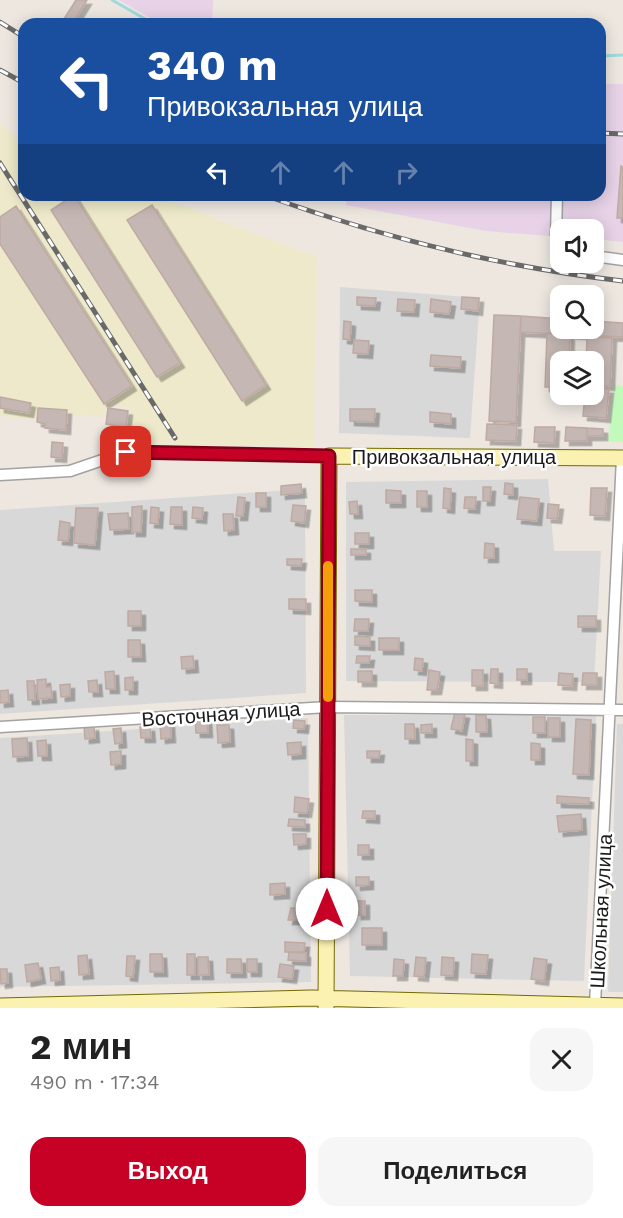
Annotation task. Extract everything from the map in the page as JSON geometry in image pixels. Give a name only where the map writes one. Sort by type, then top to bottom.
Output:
[{"type":"street","points":[[556,219],[557,201]]},
{"type":"street","points":[[604,257],[623,260]]},
{"type":"street","name":"Привокзальная улица","points":[[0,475],[70,471],[126,452],[622,458]]},
{"type":"street","points":[[326,1003],[329,456]]},
{"type":"street","name":"Школьная улица","points":[[595,1005],[608,788],[609,709],[622,458]]},
{"type":"street","name":"Восточная улица","points":[[0,727],[328,707],[623,710]]},
{"type":"street","points":[[0,1006],[326,1003],[623,1006]]},
{"type":"shaded area","points":[[119,0],[213,0],[212,18],[150,18]]},
{"type":"shaded area","points":[[606,84],[623,84],[623,242],[604,240],[604,219],[550,219],[550,236],[486,231],[346,205],[346,201],[606,201]]},
{"type":"shaded area","points":[[0,124],[18,138],[18,201],[169,201],[318,257],[313,447],[128,444],[130,408],[107,405],[104,417],[55,413],[31,419],[0,416]]},
{"type":"shaded area","points":[[340,287],[480,298],[470,438],[339,433]]},
{"type":"shaded area","points":[[548,479],[554,551],[601,551],[594,682],[346,681],[346,482]]},
{"type":"shaded area","points":[[305,489],[306,693],[0,714],[0,510]]},
{"type":"shaded area","points":[[344,715],[596,715],[584,981],[350,976]]},
{"type":"shaded area","points":[[308,718],[311,982],[0,987],[0,738]]},
{"type":"shaded area","points":[[617,724],[623,724],[623,992],[608,992]]},
{"type":"green space","points":[[615,385],[623,386],[623,442],[608,441]]},
{"type":"building","points":[[76,0],[87,0],[76,18],[65,18]]},
{"type":"building","points":[[621,166],[623,167],[623,218],[617,218]]},
{"type":"building","points":[[65,201],[78,201],[180,363],[157,377],[51,210]]},
{"type":"building","points":[[152,205],[266,385],[242,401],[127,220]]},
{"type":"building","points":[[16,206],[132,386],[104,404],[0,244],[0,217]]},
{"type":"building","points":[[357,297],[376,298],[375,306],[357,305]]},
{"type":"building","points":[[462,297],[479,298],[478,311],[461,309]]},
{"type":"building","points":[[398,299],[415,300],[414,312],[397,311]]},
{"type":"building","points":[[431,299],[451,302],[449,314],[430,312]]},
{"type":"building","points":[[494,315],[521,316],[516,422],[489,421]]},
{"type":"building","points":[[521,316],[550,318],[550,333],[520,332]]},
{"type":"building","points":[[344,321],[351,322],[350,340],[343,339]]},
{"type":"building","points":[[604,322],[623,323],[623,337],[604,336]]},
{"type":"building","points":[[547,333],[550,333],[550,339],[570,339],[569,351],[550,351],[550,387],[545,387]]},
{"type":"building","points":[[612,338],[610,386],[604,386],[604,351],[586,351],[587,339]]},
{"type":"building","points":[[354,340],[369,341],[368,354],[353,353]]},
{"type":"building","points":[[431,355],[461,357],[460,368],[430,366]]},
{"type":"building","points":[[604,389],[609,389],[606,418],[583,416],[584,405],[604,405]]},
{"type":"building","points":[[0,397],[31,403],[29,413],[0,408]]},
{"type":"building","points":[[38,408],[67,410],[66,430],[45,428],[45,424],[37,422]]},
{"type":"building","points":[[108,408],[128,411],[126,427],[106,424]]},
{"type":"building","points":[[350,409],[375,409],[374,422],[350,421]]},
{"type":"building","points":[[430,412],[451,414],[451,424],[430,422]]},
{"type":"building","points":[[487,424],[517,425],[516,441],[486,440]]},
{"type":"building","points":[[535,427],[555,427],[554,443],[534,442]]},
{"type":"building","points":[[566,427],[587,428],[587,441],[565,441]]},
{"type":"building","points":[[587,428],[603,429],[603,436],[587,436]]},
{"type":"building","points":[[52,442],[63,443],[62,458],[51,457]]},
{"type":"building","points":[[505,483],[513,484],[513,495],[504,494]]},
{"type":"building","points":[[301,484],[302,493],[281,495],[281,486]]},
{"type":"building","points":[[483,487],[491,487],[490,501],[483,501]]},
{"type":"building","points":[[444,488],[451,489],[450,509],[443,508]]},
{"type":"building","points":[[591,488],[607,488],[605,516],[590,515]]},
{"type":"building","points":[[386,490],[401,491],[401,503],[386,503]]},
{"type":"building","points":[[417,491],[427,491],[427,507],[417,507]]},
{"type":"building","points":[[256,493],[266,493],[266,507],[256,507]]},
{"type":"building","points":[[238,497],[245,498],[243,516],[236,516]]},
{"type":"building","points":[[465,497],[476,497],[475,509],[464,508]]},
{"type":"building","points":[[520,497],[539,499],[537,521],[517,519]]},
{"type":"building","points":[[357,501],[358,514],[350,514],[349,502]]},
{"type":"building","points":[[548,504],[559,505],[557,519],[547,518]]},
{"type":"building","points":[[293,505],[306,506],[304,523],[291,521]]},
{"type":"building","points":[[142,506],[141,532],[132,532],[132,507]]},
{"type":"building","points":[[151,507],[159,508],[158,524],[150,523]]},
{"type":"building","points":[[171,507],[182,507],[182,525],[170,524]]},
{"type":"building","points":[[193,507],[203,508],[202,519],[192,518]]},
{"type":"building","points":[[76,508],[98,508],[95,545],[74,543]]},
{"type":"building","points":[[128,513],[129,529],[110,530],[108,514]]},
{"type":"building","points":[[223,514],[233,514],[234,530],[224,531]]},
{"type":"building","points":[[60,521],[70,523],[68,541],[58,540]]},
{"type":"building","points":[[355,533],[369,533],[369,544],[355,544]]},
{"type":"building","points":[[485,543],[494,544],[494,558],[484,558]]},
{"type":"building","points":[[351,549],[366,549],[366,555],[351,555]]},
{"type":"building","points":[[287,559],[302,559],[301,566],[287,565]]},
{"type":"building","points":[[355,590],[372,590],[372,602],[355,601]]},
{"type":"building","points":[[289,599],[306,599],[306,610],[289,609]]},
{"type":"building","points":[[128,611],[141,611],[141,626],[128,626]]},
{"type":"building","points":[[578,616],[596,616],[596,627],[578,627]]},
{"type":"building","points":[[355,619],[369,619],[368,631],[354,631]]},
{"type":"building","points":[[355,636],[370,637],[370,646],[355,645]]},
{"type":"building","points":[[379,638],[399,638],[399,650],[379,650]]},
{"type":"building","points":[[128,640],[140,640],[141,657],[128,657]]},
{"type":"building","points":[[193,656],[194,668],[182,669],[181,657]]},
{"type":"building","points":[[357,656],[370,656],[369,663],[356,663]]},
{"type":"building","points":[[415,658],[423,659],[422,671],[414,670]]},
{"type":"building","points":[[491,669],[498,669],[498,684],[490,683]]},
{"type":"building","points":[[517,669],[527,669],[527,680],[517,680]]},
{"type":"building","points":[[429,670],[440,672],[437,690],[427,690]]},
{"type":"building","points":[[472,670],[483,670],[483,686],[472,686]]},
{"type":"building","points":[[114,671],[115,689],[106,689],[105,672]]},
{"type":"building","points":[[358,671],[372,671],[372,682],[358,682]]},
{"type":"building","points":[[559,673],[573,674],[572,686],[558,685]]},
{"type":"building","points":[[583,673],[597,673],[597,685],[582,685]]},
{"type":"building","points":[[133,677],[133,690],[125,690],[125,678]]},
{"type":"building","points":[[46,679],[46,687],[51,687],[52,698],[38,699],[37,680]]},
{"type":"building","points":[[97,680],[98,692],[89,692],[88,681]]},
{"type":"building","points":[[27,681],[34,681],[35,700],[28,700]]},
{"type":"building","points":[[70,684],[70,696],[61,697],[60,685]]},
{"type":"building","points":[[8,690],[9,702],[0,703],[0,691]]},
{"type":"building","points":[[455,712],[465,714],[462,731],[451,729]]},
{"type":"building","points":[[476,715],[486,715],[487,732],[476,732]]},
{"type":"building","points":[[207,717],[208,733],[196,733],[195,718]]},
{"type":"building","points":[[533,717],[545,717],[545,733],[533,733]]},
{"type":"building","points":[[548,718],[560,718],[560,737],[548,737]]},
{"type":"building","points":[[576,719],[591,720],[589,775],[573,774]]},
{"type":"building","points":[[294,720],[305,721],[304,729],[293,728]]},
{"type":"building","points":[[170,723],[171,738],[161,739],[160,724]]},
{"type":"building","points":[[405,724],[414,724],[415,739],[405,739]]},
{"type":"building","points":[[432,724],[432,733],[421,733],[421,725]]},
{"type":"building","points":[[217,725],[229,725],[230,742],[218,743]]},
{"type":"building","points":[[94,726],[95,738],[85,739],[84,727]]},
{"type":"building","points":[[140,727],[150,727],[151,738],[141,738]]},
{"type":"building","points":[[121,728],[122,743],[115,744],[113,729]]},
{"type":"building","points":[[27,738],[28,756],[13,757],[12,739]]},
{"type":"building","points":[[466,739],[473,740],[473,761],[466,761]]},
{"type":"building","points":[[46,740],[47,756],[38,756],[37,741]]},
{"type":"building","points":[[301,742],[301,754],[288,755],[287,743]]},
{"type":"building","points":[[531,743],[540,744],[540,760],[531,760]]},
{"type":"building","points":[[121,751],[121,764],[111,765],[110,752]]},
{"type":"building","points":[[367,751],[380,751],[379,758],[367,758]]},
{"type":"building","points":[[557,796],[589,798],[589,804],[557,803]]},
{"type":"building","points":[[295,797],[309,799],[307,813],[294,812]]},
{"type":"building","points":[[363,811],[375,811],[375,819],[362,818]]},
{"type":"building","points":[[581,814],[582,830],[559,832],[557,816]]},
{"type":"building","points":[[289,819],[305,820],[305,827],[288,826]]},
{"type":"building","points":[[293,834],[306,834],[306,844],[294,845]]},
{"type":"building","points":[[358,845],[369,845],[369,855],[358,855]]},
{"type":"building","points":[[356,877],[369,877],[369,885],[356,886]]},
{"type":"building","points":[[285,883],[285,894],[270,895],[270,884]]},
{"type":"building","points":[[357,901],[365,901],[365,915],[357,915]]},
{"type":"building","points":[[291,908],[305,909],[305,920],[288,920]]},
{"type":"building","points":[[362,928],[382,928],[382,945],[362,945]]},
{"type":"building","points":[[285,942],[305,943],[304,952],[285,952]]},
{"type":"building","points":[[289,952],[306,953],[306,961],[288,960]]},
{"type":"building","points":[[150,954],[162,954],[163,972],[150,972]]},
{"type":"building","points":[[187,954],[195,954],[195,975],[187,975]]},
{"type":"building","points":[[472,954],[488,955],[486,974],[471,973]]},
{"type":"building","points":[[87,955],[89,974],[79,975],[78,956]]},
{"type":"building","points":[[127,956],[135,956],[133,977],[126,976]]},
{"type":"building","points":[[198,957],[208,957],[209,975],[198,975]]},
{"type":"building","points":[[416,957],[426,958],[424,977],[414,976]]},
{"type":"building","points":[[442,957],[454,958],[453,976],[441,975]]},
{"type":"building","points":[[534,958],[547,960],[544,981],[531,979]]},
{"type":"building","points":[[227,959],[241,959],[242,973],[227,973]]},
{"type":"building","points":[[247,959],[257,959],[257,972],[247,972]]},
{"type":"building","points":[[394,959],[404,960],[403,976],[393,976]]},
{"type":"building","points":[[38,963],[41,979],[27,982],[25,965]]},
{"type":"building","points":[[280,964],[294,966],[292,979],[278,977]]},
{"type":"building","points":[[59,967],[60,980],[51,981],[50,968]]},
{"type":"building","points":[[0,969],[7,969],[8,983],[1,984]]},
{"type":"waterway","points":[[112,0],[144,18]]},
{"type":"waterway","points":[[606,56],[623,55]]},
{"type":"railway","points":[[0,22],[18,33]]},
{"type":"railway","points":[[0,70],[18,80]]},
{"type":"railway","points":[[606,133],[623,134]]},
{"type":"railway","points":[[0,163],[18,191]]},
{"type":"railway","points":[[24,201],[175,438]]},
{"type":"railway","points":[[282,201],[396,237],[486,259],[623,281]]},
{"type":"slow traffic","points":[[328,566],[328,697]]},
{"type":"route","points":[[126,452],[329,456],[327,909]]}]
